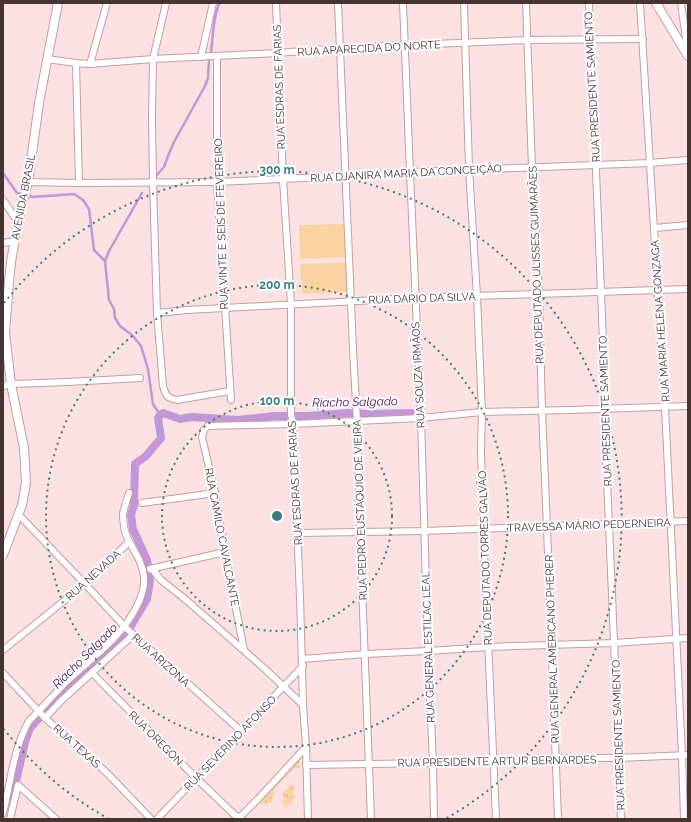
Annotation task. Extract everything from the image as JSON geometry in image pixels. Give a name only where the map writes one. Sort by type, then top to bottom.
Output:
[{"type":"street","name":"AVENIDA BRASIL","points":[[3,554],[6,539],[18,515],[26,483],[24,448],[7,385],[5,332],[11,262],[18,222],[28,182],[39,103],[58,3]]},
{"type":"street","points":[[90,64],[107,3]]},
{"type":"street","points":[[166,3],[153,59],[153,183],[157,313],[161,374],[165,393],[170,399],[177,400],[230,391]]},
{"type":"street","points":[[201,57],[213,3]]},
{"type":"street","name":"RUA ESDRAS DE FARIAS","points":[[276,3],[290,304],[292,420],[308,819]]},
{"type":"street","name":"RUA PEDRO EUSTÁQUIO DE VIEIRA","points":[[338,3],[357,410],[360,533],[371,819]]},
{"type":"street","name":"RUA SOUZA IRMÃOS","points":[[404,3],[421,418],[424,531]]},
{"type":"street","name":"RUA DEPUTADO TORRES GALVÃO","points":[[464,3],[464,43],[469,169],[477,296],[482,412],[483,529],[496,819]]},
{"type":"street","name":"RUA DEPUTADO ULISSES GUIMARÃES","points":[[526,3],[532,167],[539,294],[547,527]]},
{"type":"street","name":"RUA PRESIDENTE SAMIENTO","points":[[588,3],[596,164],[604,409],[621,819]]},
{"type":"street","name":"RUA MARIA HELENA GONZAGA","points":[[640,3],[666,407],[677,639],[685,755],[684,819]]},
{"type":"street","points":[[656,3],[688,55]]},
{"type":"street","points":[[681,3],[688,55]]},
{"type":"street","name":"RUA APARECIDA DO NORTE","points":[[47,59],[90,64],[340,48],[528,40],[643,39]]},
{"type":"street","name":"RUA VINTE E SEIS DE FEVEREIRO","points":[[217,57],[217,182],[230,400]]},
{"type":"street","points":[[76,63],[79,183]]},
{"type":"street","name":"RUA DJANIRA MARIA DA CONCEIÇÃO","points":[[28,182],[217,182],[469,169],[650,163],[688,160]]},
{"type":"street","points":[[3,200],[18,222]]},
{"type":"street","points":[[654,228],[688,225]]},
{"type":"street","points":[[3,243],[15,241]]},
{"type":"street","name":"RUA DÁRIO DA SILVA","points":[[157,313],[186,310],[415,298],[688,289]]},
{"type":"street","points":[[7,385],[140,378]]},
{"type":"street","points":[[292,420],[421,418],[482,412],[688,406]]},
{"type":"street","name":"RUA CAMILO CAVALCANTE","points":[[244,650],[215,493],[202,437],[204,430],[208,426],[292,420]]},
{"type":"street","points":[[129,493],[123,513],[125,529],[129,542]]},
{"type":"street","points":[[142,503],[215,493]]},
{"type":"street","name":"RUA ARIZONA","points":[[18,515],[125,627],[241,731]]},
{"type":"street","name":"TRAVESSA MÁRIO PEDERNEIRA","points":[[297,533],[360,533],[688,521]]},
{"type":"street","name":"RUA GENERAL AMERICANO PHERER","points":[[547,527],[558,819]]},
{"type":"street","name":"RUA GENERAL ESTILAC LEAL","points":[[424,531],[434,819]]},
{"type":"street","name":"RUA NEVADA","points":[[3,650],[85,584],[129,542],[141,563],[144,576],[143,593],[134,613],[125,627],[104,649],[67,681],[29,721],[25,728],[14,760],[3,813]]},
{"type":"street","points":[[225,552],[151,569],[161,580],[244,650],[303,705]]},
{"type":"street","points":[[44,718],[133,634]]},
{"type":"street","points":[[302,659],[488,647],[614,643],[688,638]]},
{"type":"street","name":"RUA SEVERINO AFONSO","points":[[157,819],[303,666]]},
{"type":"street","name":"RUA TEXAS","points":[[3,673],[44,718],[107,773],[151,819]]},
{"type":"street","name":"RUA OREGON","points":[[92,673],[238,819]]},
{"type":"street","points":[[238,819],[306,747]]},
{"type":"street","name":"RUA PRESIDENTE ARTUR BERNARDES","points":[[306,765],[433,763],[685,755]]},
{"type":"street","points":[[10,819],[18,785],[56,819]]},
{"type":"green space","points":[[350,224],[351,257],[300,259],[299,225]]},
{"type":"green space","points":[[348,262],[349,292],[302,294],[300,264]]},
{"type":"green space","points":[[296,761],[299,761],[300,768],[294,768],[274,790],[273,800],[267,804],[259,803]]},
{"type":"green space","points":[[291,784],[295,787],[292,794],[296,796],[286,808],[281,803],[284,798],[282,794]]},
{"type":"waterway","points":[[211,52],[216,13],[220,3]]},
{"type":"waterway","points":[[156,176],[164,167],[174,142],[205,86],[208,78],[209,60]]},
{"type":"waterway","points":[[3,173],[17,193],[33,197],[74,194],[83,200],[89,209],[94,250],[105,261],[109,300],[114,309],[115,318],[120,326],[133,336],[141,346],[148,369],[153,404],[160,415]]},
{"type":"waterway","points":[[105,261],[109,251],[142,193]]},
{"type":"waterway","name":"Riacho Salgado","points":[[12,799],[25,742],[30,728],[124,636],[147,599],[150,581],[147,560],[133,529],[131,515],[134,505],[135,464],[146,456],[161,438],[158,418],[160,415],[163,413],[180,419],[192,417],[238,420],[275,416],[308,416],[349,413],[419,413]]}]
